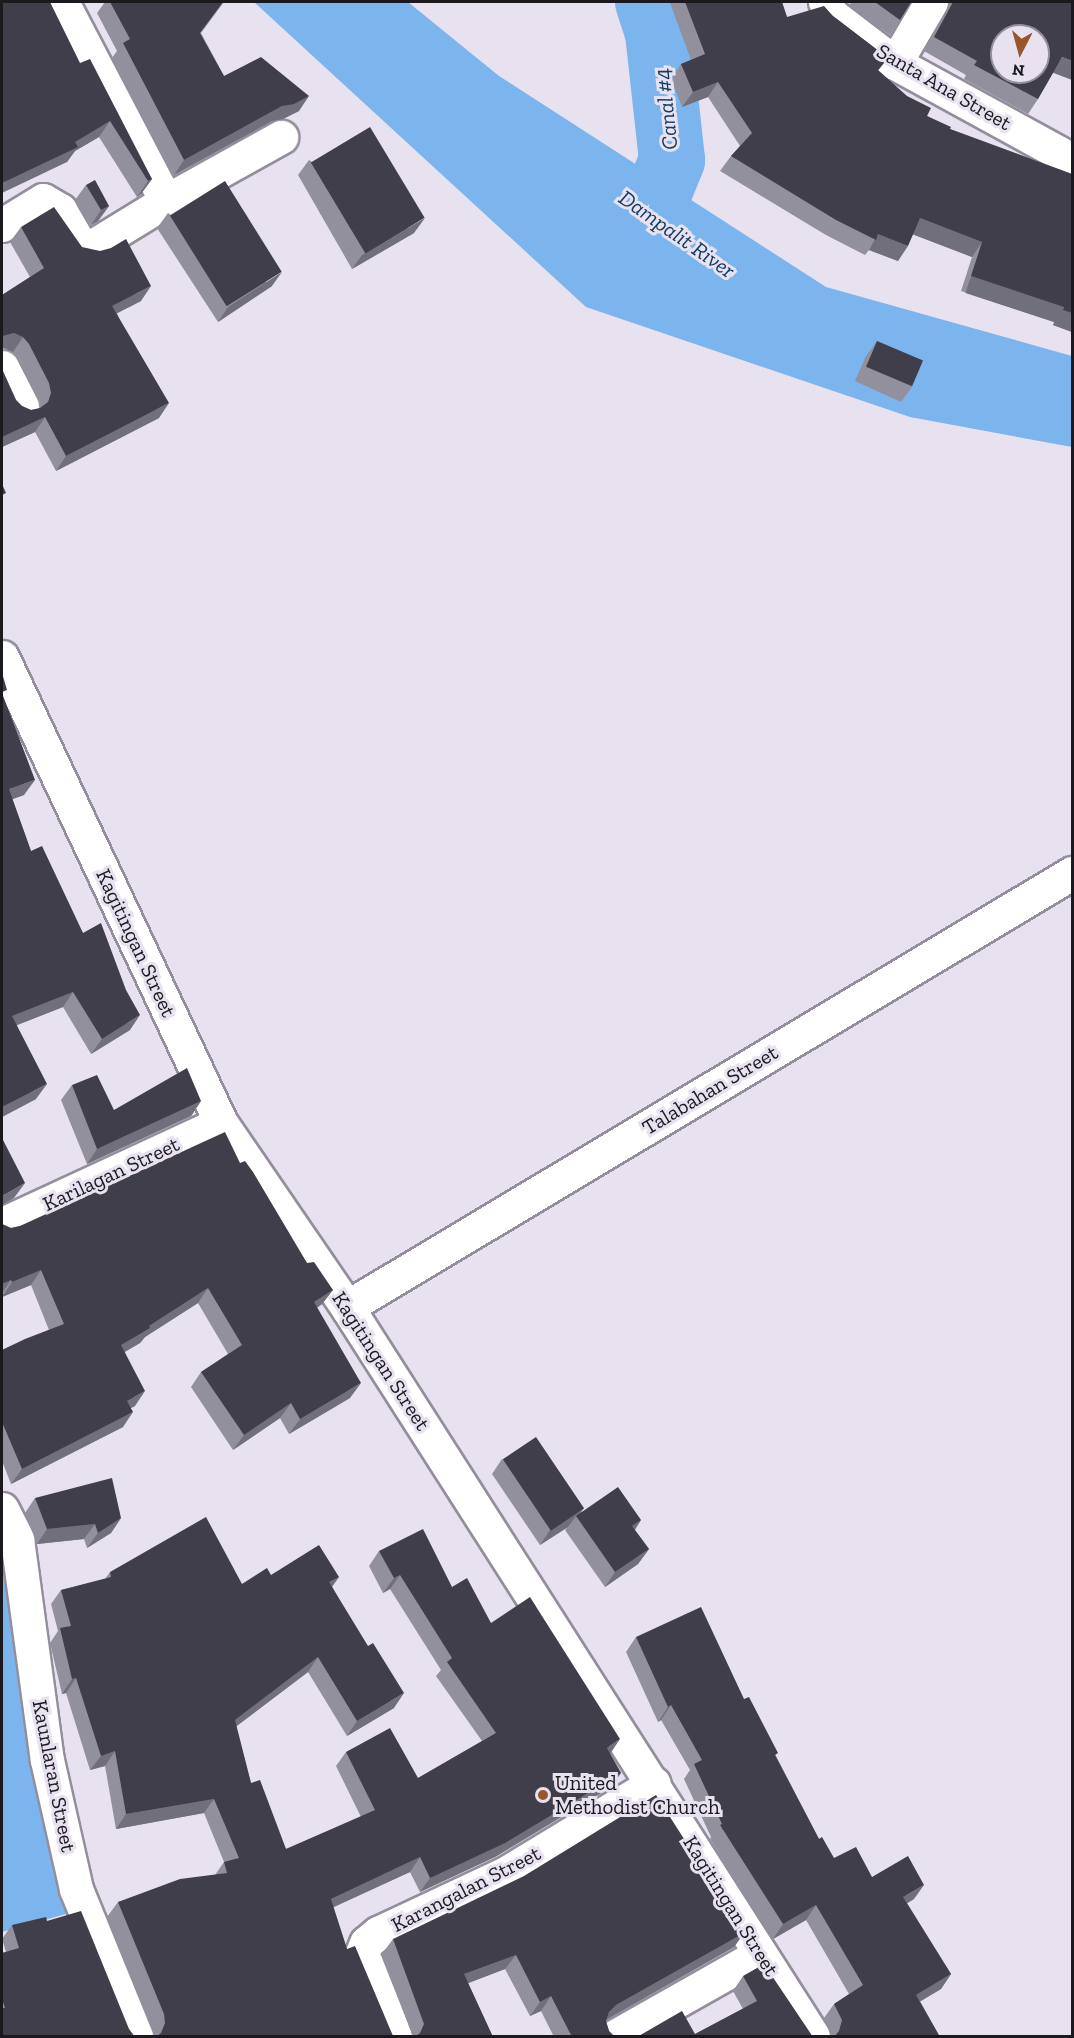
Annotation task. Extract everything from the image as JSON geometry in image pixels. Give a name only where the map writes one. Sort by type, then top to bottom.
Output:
[{"type":"street","points":[[63,2],[166,201]]},
{"type":"street","name":"Santa Ana Street","points":[[825,2],[832,15],[895,63],[1072,160]]},
{"type":"street","points":[[895,63],[931,2]]},
{"type":"street","points":[[2,225],[43,200],[60,210],[81,246],[90,248],[166,201],[281,137]]},
{"type":"street","points":[[2,367],[22,406]]},
{"type":"street","name":"Kagitingan Street","points":[[2,657],[221,1123],[347,1307],[654,1783],[813,2037]]},
{"type":"street","name":"Talabahan Street","points":[[347,1307],[1072,873]]},
{"type":"street","name":"Karilagan Street","points":[[2,1224],[221,1123]]},
{"type":"street","name":"Kaunlaran Street","points":[[2,1509],[17,1539],[47,1760],[76,1889],[136,2037]]},
{"type":"street","name":"Karangalan Street","points":[[395,2037],[362,1953],[366,1943],[378,1933],[504,1874],[654,1783]]},
{"type":"street","points":[[615,2037],[760,1954]]},
{"type":"water","name":"Dampalit River","points":[[254,2],[408,2],[499,76],[826,287],[1072,356],[1072,447],[910,417],[586,307]]},
{"type":"water","points":[[2,1545],[10,1548],[66,1914],[2,1932]]},
{"type":"building","points":[[2,2],[50,2],[80,63],[90,59],[152,179],[148,181],[110,121],[75,142],[78,147],[2,183]]},
{"type":"building","points":[[110,2],[223,2],[200,33],[224,76],[261,57],[309,96],[294,104],[282,106],[184,160],[123,43],[130,39]]},
{"type":"building","points":[[685,2],[782,2],[787,17],[824,6],[833,16],[888,58],[878,70],[907,96],[931,108],[927,116],[951,127],[950,129],[1072,174],[1072,313],[1063,310],[1064,307],[971,276],[982,242],[920,218],[908,246],[878,234],[876,240],[836,220],[731,156],[752,133],[718,82],[693,92],[681,64],[705,54]]},
{"type":"building","points":[[875,2],[911,2],[900,20]]},
{"type":"building","points":[[953,2],[1072,2],[1072,61],[1062,57],[1050,78],[1050,24],[990,24],[990,74],[974,65],[977,61],[934,37]]},
{"type":"building","points":[[1010,84],[1047,84],[1038,99]]},
{"type":"building","points":[[370,127],[425,218],[365,253],[311,163]]},
{"type":"building","points":[[95,180],[109,206],[101,210],[86,185]]},
{"type":"building","points":[[225,181],[282,272],[227,306],[170,215]]},
{"type":"building","points":[[54,207],[82,247],[100,251],[111,248],[126,239],[151,286],[112,306],[169,403],[66,456],[45,417],[2,437],[2,369],[16,400],[22,406],[31,410],[40,408],[48,402],[51,393],[49,383],[23,337],[14,333],[2,338],[2,295],[44,268],[21,227]]},
{"type":"building","points":[[877,341],[923,361],[912,386],[866,367]]},
{"type":"building","points":[[2,673],[7,690],[2,692]]},
{"type":"building","points":[[2,693],[35,780],[9,789],[31,851],[42,846],[83,933],[101,923],[126,990],[140,1015],[102,1039],[73,992],[12,1016],[47,1084],[2,1107]]},
{"type":"building","points":[[187,1068],[201,1101],[97,1149],[72,1085],[97,1075],[114,1110]]},
{"type":"building","points":[[225,1132],[240,1163],[245,1161],[253,1172],[307,1263],[314,1262],[333,1290],[314,1302],[361,1383],[300,1419],[291,1403],[244,1435],[201,1372],[242,1345],[208,1288],[121,1345],[145,1391],[127,1401],[133,1412],[22,1469],[2,1422],[2,1350],[64,1324],[41,1270],[2,1284],[2,1224],[11,1228],[20,1226]]},
{"type":"building","points":[[2,1138],[25,1183],[2,1196]]},
{"type":"building","points":[[536,1437],[584,1508],[551,1531],[503,1459]]},
{"type":"building","points":[[112,1478],[121,1518],[98,1533],[95,1524],[47,1529],[35,1498]]},
{"type":"building","points":[[618,1487],[641,1520],[632,1526],[649,1549],[615,1572],[576,1516]]},
{"type":"building","points":[[206,1517],[242,1584],[267,1568],[271,1575],[319,1545],[339,1577],[329,1582],[368,1646],[373,1643],[404,1693],[357,1721],[318,1657],[235,1720],[251,1783],[260,1780],[286,1849],[375,1810],[346,1752],[390,1728],[418,1778],[496,1733],[447,1662],[452,1658],[400,1575],[394,1578],[379,1551],[423,1529],[452,1587],[467,1578],[491,1623],[530,1597],[620,1739],[607,1748],[621,1773],[505,1843],[430,1878],[420,1857],[331,1899],[347,1949],[355,1946],[395,2037],[156,2037],[161,2033],[165,2023],[164,2014],[118,1902],[180,1879],[227,1873],[224,1862],[239,1858],[214,1799],[126,1814],[115,1751],[101,1756],[76,1678],[72,1679],[60,1628],[71,1626],[61,1590],[111,1577],[110,1572]]},
{"type":"building","points":[[701,1607],[744,1699],[749,1697],[778,1753],[775,1755],[819,1839],[822,1837],[834,1858],[856,1847],[872,1877],[908,1856],[924,1885],[903,1897],[951,1974],[916,1995],[940,2037],[834,2037],[839,2031],[842,2020],[834,2004],[863,1985],[816,1905],[783,1924],[720,1825],[722,1824],[694,1764],[702,1760],[671,1705],[668,1707],[636,1637]]},
{"type":"building","points":[[656,1795],[744,1933],[616,2005],[609,2012],[606,2021],[609,2031],[615,2037],[572,2037],[551,1996],[540,2002],[516,1955],[464,1974],[493,2037],[415,2037],[420,2033],[424,2024],[393,1939],[524,1876]]},
{"type":"building","points":[[81,1911],[129,2029],[135,2037],[2,2037],[2,2008],[5,2008],[2,1999],[2,1953],[19,1948],[12,1925],[46,1917],[47,1921]]},
{"type":"building","points":[[764,1964],[813,2037],[637,2037],[682,2011],[695,2034],[757,2001],[743,1976]]},
{"type":"waterway","name":"Canal #4","points":[[648,2],[658,33],[672,160],[650,215]]},
{"type":"place","name":"United Methodist Church","points":[[543,1795]]}]
